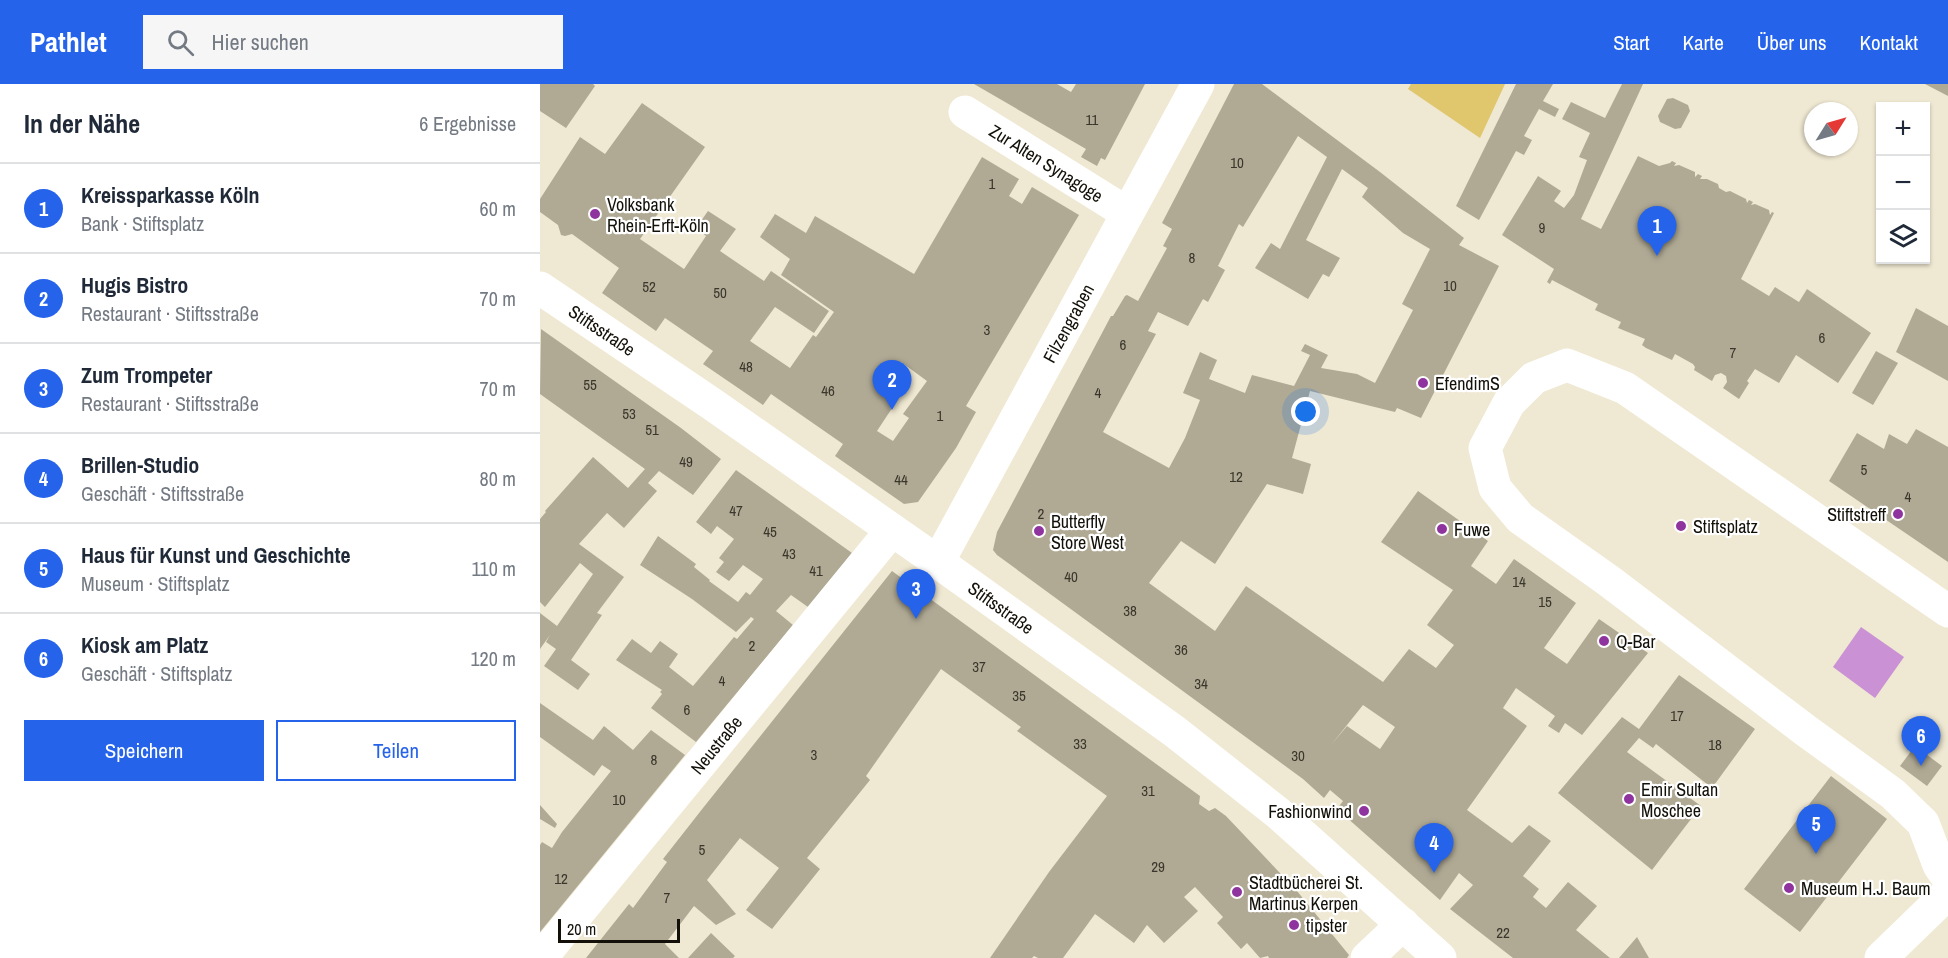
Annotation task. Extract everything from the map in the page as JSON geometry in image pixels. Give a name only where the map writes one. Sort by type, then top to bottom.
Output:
[{"type":"street","name":"Filzengraben","points":[[938,561],[1198,84]]},
{"type":"street","name":"Zur Alten Synagoge","points":[[965,112],[1127,213]]},
{"type":"street","name":"Stiftsstraße","points":[[540,288],[938,561],[1174,731],[1278,813],[1440,958]]},
{"type":"street","points":[[1948,611],[1624,388],[1567,365],[1534,378],[1509,403],[1485,448],[1495,488],[1520,518],[1609,581],[1893,794],[1923,823],[1939,865],[1948,878]]},
{"type":"street","name":"Neustraße","points":[[541,958],[892,530]]},
{"type":"street","points":[[1881,958],[1948,893]]},
{"type":"street","points":[[1367,958],[1403,924]]},
{"type":"shaded area","points":[[1411,84],[1505,84],[1480,138],[1408,89]]},
{"type":"shaded area","points":[[1861,627],[1904,657],[1875,698],[1833,667]]},
{"type":"building","points":[[540,84],[593,84],[595,86],[566,128],[540,111]]},
{"type":"building","points":[[974,84],[1057,84],[1071,92],[1076,84],[1145,84],[1105,160],[1101,158],[1097,166],[1081,157],[1086,149]]},
{"type":"building","points":[[1234,84],[1262,84],[1464,238],[1459,245],[1499,266],[1421,418],[1397,408],[1395,412],[1310,391],[1292,458],[1311,464],[1303,494],[1267,484],[1215,564],[1181,541],[1149,583],[1215,631],[1246,586],[1383,682],[1409,649],[1436,668],[1454,645],[1427,625],[1453,590],[1381,542],[1418,491],[1488,541],[1471,566],[1496,584],[1514,559],[1576,603],[1544,648],[1567,664],[1599,619],[1648,653],[1582,735],[1565,723],[1559,733],[1548,726],[1555,716],[1516,688],[1503,708],[1527,726],[1467,810],[1512,843],[1529,825],[1551,841],[1523,876],[1539,889],[1533,897],[1546,908],[1568,882],[1597,906],[1576,930],[1610,958],[1513,958],[1450,909],[1473,885],[1459,873],[1440,900],[1337,809],[1343,801],[1330,790],[1324,798],[1303,779],[993,550],[997,532],[1111,316],[1125,296],[1138,301],[1167,248],[1163,246],[1172,229],[1162,223]],"holes":[[[1298,136],[1327,157],[1280,249],[1271,243],[1255,268],[1308,299],[1323,274],[1329,277],[1340,258],[1306,240],[1342,169],[1368,188],[1362,197],[1403,233],[1430,249],[1402,304],[1413,310],[1375,383],[1357,374],[1321,368],[1328,355],[1305,344],[1301,351],[1310,355],[1294,386],[1252,375],[1245,393],[1209,379],[1217,360],[1200,352],[1183,393],[1200,400],[1185,438],[1169,468],[1103,432],[1156,334],[1148,331],[1158,312],[1188,326],[1203,299],[1208,302],[1225,270],[1218,266],[1239,224],[1243,227]],[[1363,705],[1395,727],[1380,749],[1347,726],[1331,745]]]},
{"type":"building","points":[[1516,84],[1553,84],[1543,101],[1559,109],[1555,117],[1539,109],[1524,136],[1532,140],[1524,155],[1516,151],[1479,220],[1456,206]]},
{"type":"building","points":[[1622,84],[1643,84],[1581,219],[1601,229],[1638,156],[1659,166],[1672,161],[1676,163],[1674,166],[1679,165],[1695,172],[1695,177],[1698,174],[1702,176],[1700,179],[1707,179],[1718,184],[1719,188],[1726,192],[1730,191],[1746,199],[1747,203],[1749,200],[1753,202],[1751,205],[1755,204],[1769,210],[1770,215],[1774,213],[1741,279],[1769,296],[1775,287],[1799,302],[1807,289],[1871,333],[1838,383],[1796,355],[1779,383],[1755,369],[1739,399],[1723,388],[1727,382],[1726,376],[1721,373],[1715,375],[1712,381],[1694,370],[1693,364],[1675,354],[1672,360],[1646,348],[1642,345],[1645,339],[1618,328],[1621,322],[1595,310],[1598,304],[1552,280],[1550,284],[1547,282],[1554,269],[1502,235],[1538,176],[1561,191],[1554,201],[1564,208],[1574,195],[1587,160],[1579,157],[1590,133],[1562,119],[1571,102],[1605,118]]},
{"type":"building","points":[[1925,84],[1948,84],[1948,96]]},
{"type":"building","points":[[1673,98],[1688,105],[1690,111],[1681,128],[1675,129],[1660,122],[1658,116],[1667,99]]},
{"type":"building","points":[[642,103],[705,147],[640,239],[684,269],[706,236],[696,228],[708,211],[736,229],[720,251],[764,281],[771,271],[829,311],[814,333],[775,307],[750,341],[790,368],[813,335],[816,337],[834,312],[781,275],[790,259],[760,237],[775,214],[806,233],[815,216],[914,274],[982,157],[1019,179],[1009,196],[1022,204],[1032,187],[1079,215],[966,406],[976,412],[956,448],[918,502],[904,504],[835,456],[843,444],[771,394],[763,405],[703,364],[713,351],[665,318],[656,331],[602,293],[619,268],[572,234],[561,235],[558,225],[540,212],[540,199],[580,137],[605,154]],"holes":[[[901,362],[927,381],[903,414],[909,418],[893,441],[877,431],[908,384],[893,373]]]},
{"type":"building","points":[[1916,308],[1948,326],[1948,381],[1896,352]]},
{"type":"building","points":[[541,329],[721,459],[693,495],[659,471],[648,483],[657,491],[624,528],[607,513],[579,544],[624,577],[597,613],[602,615],[571,660],[590,674],[578,690],[544,666],[556,649],[546,642],[550,635],[540,649],[540,613],[557,626],[593,574],[580,563],[545,607],[540,602],[540,519],[593,457],[628,488],[645,469],[540,394]]},
{"type":"building","points":[[1876,351],[1898,363],[1873,405],[1852,393]]},
{"type":"building","points":[[1916,429],[1948,447],[1948,562],[1829,481],[1857,433],[1884,449],[1889,434],[1907,444]]},
{"type":"building","points":[[736,470],[852,553],[808,607],[791,595],[776,611],[793,625],[696,742],[651,708],[662,694],[660,692],[662,690],[616,660],[632,639],[651,653],[660,641],[678,654],[669,667],[693,686],[734,637],[737,639],[754,619],[751,617],[736,632],[692,599],[640,565],[658,536],[696,564],[694,567],[709,581],[738,602],[746,592],[750,595],[763,579],[743,565],[729,581],[716,572],[724,562],[719,558],[734,539],[717,526],[711,534],[696,522]]},
{"type":"building","points":[[892,571],[1200,796],[1199,804],[1209,811],[1215,808],[1226,816],[1297,891],[1349,955],[1347,958],[1269,958],[1268,956],[1260,958],[1247,943],[1241,949],[1217,923],[1223,917],[1195,887],[1184,897],[1198,911],[1164,943],[1147,925],[1134,943],[1095,914],[1063,958],[1034,956],[1032,958],[990,958],[1049,872],[1107,796],[1017,731],[1021,727],[941,669],[866,776],[870,780],[807,858],[820,869],[772,929],[746,910],[779,868],[740,838],[707,880],[736,914],[716,925],[694,906],[665,944],[679,958],[586,958],[629,904],[633,908],[667,862],[663,859]]},
{"type":"building","points":[[1679,675],[1755,729],[1712,788],[1656,744],[1653,748],[1639,738],[1627,752],[1701,806],[1652,870],[1558,793],[1622,717],[1639,729]]},
{"type":"building","points":[[540,703],[593,740],[604,726],[633,750],[651,730],[685,755],[540,932],[540,845],[542,842],[552,848],[611,771],[602,765],[594,776],[540,737]]},
{"type":"building","points":[[1915,746],[1942,766],[1927,786],[1900,766]]},
{"type":"building","points":[[1831,776],[1887,819],[1800,932],[1744,889]]},
{"type":"building","points":[[540,805],[557,824],[555,828],[540,819]]},
{"type":"building","points":[[711,933],[735,956],[733,958],[688,958]]},
{"type":"building","points":[[1637,937],[1649,958],[1619,958]]},
{"type":"place","name":"Volksbank Rhein-Erft-Köln","points":[[595,214]]},
{"type":"place","name":"Kreissparkasse Köln","points":[[1657,256]]},
{"type":"place","name":"EfendimS","points":[[1423,383]]},
{"type":"place","name":"Hugis Bistro","points":[[892,410]]},
{"type":"place","name":"Stiftstreff","points":[[1898,514]]},
{"type":"place","name":"Stiftsplatz","points":[[1681,526]]},
{"type":"place","name":"Fuwe","points":[[1442,529]]},
{"type":"place","name":"Butterfly Store West","points":[[1039,531]]},
{"type":"place","name":"Zum Trompeter","points":[[916,619]]},
{"type":"place","name":"Q-Bar","points":[[1604,641]]},
{"type":"place","name":"Kiosk am Platz","points":[[1921,766]]},
{"type":"place","name":"Emir Sultan Moschee","points":[[1629,799]]},
{"type":"place","name":"Fashionwind","points":[[1364,811]]},
{"type":"place","name":"Haus für Kunst und Geschichte","points":[[1816,854]]},
{"type":"place","name":"Brillen-Studio","points":[[1434,873]]},
{"type":"place","name":"Museum H.J. Baum","points":[[1789,888]]},
{"type":"place","name":"Stadtbücherei St. Martinus Kerpen","points":[[1237,892]]},
{"type":"place","name":"tipster","points":[[1294,925]]}]
